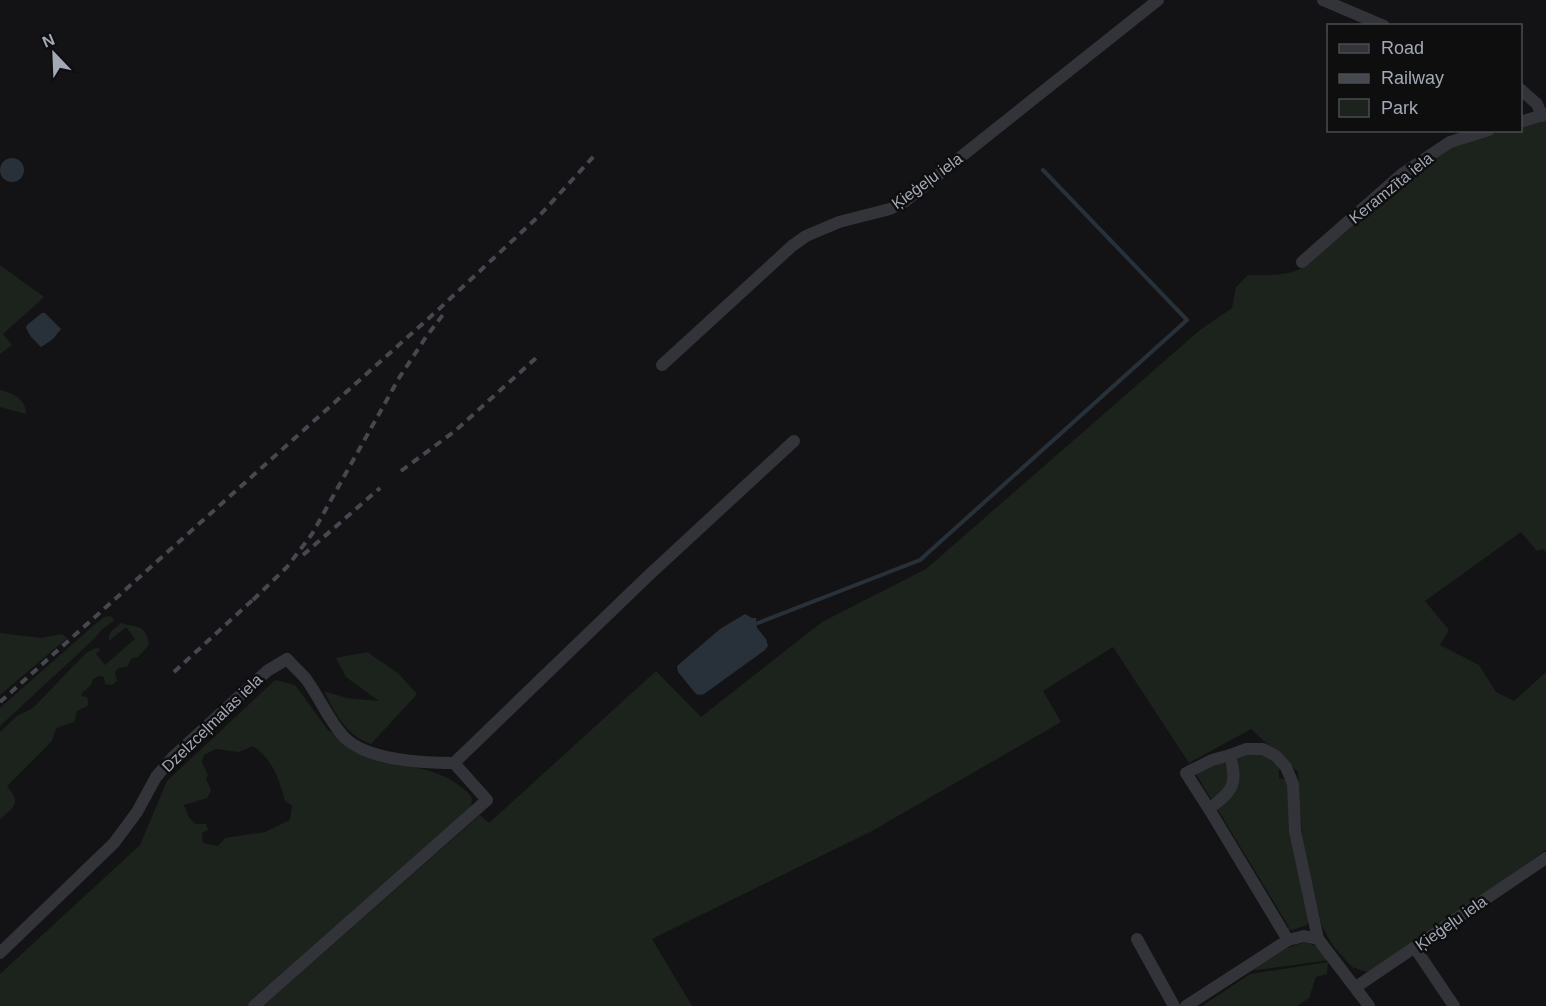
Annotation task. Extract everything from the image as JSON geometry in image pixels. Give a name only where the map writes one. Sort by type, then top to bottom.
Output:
[{"type":"street","name":"Ķieģeļu iela","points":[[662,365],[792,246],[822,228],[890,209],[904,202],[1158,0]]},
{"type":"street","points":[[1323,0],[1379,24]]},
{"type":"street","points":[[1522,90],[1544,115],[1522,122]]},
{"type":"street","name":"Keramzīta iela","points":[[1302,262],[1402,174],[1450,142],[1483,132]]},
{"type":"street","points":[[254,1006],[487,800],[454,763],[649,575],[794,441]]},
{"type":"street","name":"Dzelzceļmalas iela","points":[[0,953],[114,843],[137,812],[156,777],[173,757],[267,671],[287,659],[306,679],[336,727],[351,744],[371,752],[404,759],[454,763]]},
{"type":"street","points":[[1288,940],[1186,773],[1212,760],[1246,749],[1263,749],[1276,756],[1286,767],[1293,783],[1295,831],[1318,939],[1369,1006]]},
{"type":"street","points":[[1209,809],[1231,791],[1234,771],[1230,755]]},
{"type":"street","name":"Ķieģeļu iela","points":[[1356,987],[1546,858]]},
{"type":"street","points":[[1186,1006],[1288,940],[1304,936],[1318,939]]},
{"type":"street","points":[[1137,939],[1174,1006]]},
{"type":"street","points":[[1415,948],[1454,1006]]},
{"type":"green space","points":[[1546,117],[1546,552],[1542,549],[1537,551],[1521,532],[1425,601],[1449,630],[1440,645],[1479,665],[1496,692],[1514,701],[1546,672],[1546,850],[1376,969],[1367,972],[1352,967],[1333,946],[1322,926],[1303,846],[1298,772],[1251,729],[1189,763],[1113,647],[1043,691],[1061,722],[872,831],[652,939],[692,1006],[263,1006],[480,815],[489,823],[656,671],[701,717],[822,622],[926,569],[1200,330],[1232,308],[1236,287],[1248,275],[1280,274],[1304,267],[1335,237],[1419,166],[1467,141],[1493,133],[1522,132],[1522,125]]},
{"type":"green space","points":[[0,265],[44,297],[3,334],[12,345],[0,354]]},
{"type":"green space","points":[[0,390],[18,398],[24,404],[26,414],[0,407]]},
{"type":"green space","points":[[111,616],[114,621],[0,726],[0,708],[104,617]]},
{"type":"green space","points":[[121,623],[143,630],[149,645],[138,657],[131,659],[127,667],[118,668],[115,673],[117,681],[112,685],[105,684],[104,677],[99,676],[93,679],[91,685],[81,696],[87,697],[89,705],[77,711],[74,722],[56,728],[52,741],[7,786],[14,796],[15,804],[0,819],[0,732],[17,716],[33,708],[86,653],[96,648],[101,649],[96,654],[105,665],[135,639],[126,627],[109,641],[110,633]]},
{"type":"green space","points":[[0,633],[41,638],[62,634],[67,638],[0,695]]},
{"type":"green space","points":[[367,652],[398,673],[417,694],[371,744],[348,730],[324,691],[346,698],[379,701],[346,677],[336,658]]},
{"type":"green space","points":[[275,680],[295,685],[328,730],[353,751],[445,777],[458,785],[472,799],[471,807],[247,1006],[0,1006],[0,974],[140,845],[167,781]],"holes":[[[253,746],[260,751],[274,770],[285,801],[292,806],[290,820],[265,832],[225,838],[218,846],[203,843],[202,833],[208,830],[206,824],[196,824],[189,818],[184,805],[207,798],[211,790],[202,762],[204,755],[216,749],[239,752]]]},
{"type":"green space","points":[[1263,752],[1279,766],[1279,778],[1287,780],[1309,920],[1307,925],[1292,930],[1287,929],[1289,927],[1218,810],[1237,789],[1238,758],[1250,753]]},
{"type":"green space","points":[[1224,762],[1229,769],[1228,788],[1211,799],[1196,774]]},
{"type":"green space","points":[[1305,942],[1318,947],[1330,960],[1250,971],[1287,948]]},
{"type":"green space","points":[[1328,962],[1327,974],[1316,977],[1309,998],[1297,1006],[1202,1006],[1250,974]]},
{"type":"shaded area","points":[[12,158],[17,159],[23,165],[23,175],[17,181],[12,182],[7,181],[1,175],[0,170],[1,165],[7,159]]},
{"type":"shaded area","points":[[42,313],[45,313],[61,329],[53,339],[41,347],[26,328]]},
{"type":"shaded area","points":[[745,614],[756,618],[757,628],[766,639],[768,646],[704,694],[696,694],[678,672],[677,666],[720,629]]},
{"type":"waterway","points":[[758,623],[920,560],[1187,320],[1043,170]]},
{"type":"railway","points":[[0,702],[439,309],[540,215],[594,156]]},
{"type":"railway","points":[[253,600],[287,567],[312,534],[399,378],[445,312]]},
{"type":"railway","points":[[401,471],[455,431],[536,358]]},
{"type":"railway","points":[[303,555],[380,488]]},
{"type":"railway","points":[[174,672],[258,595]]}]
